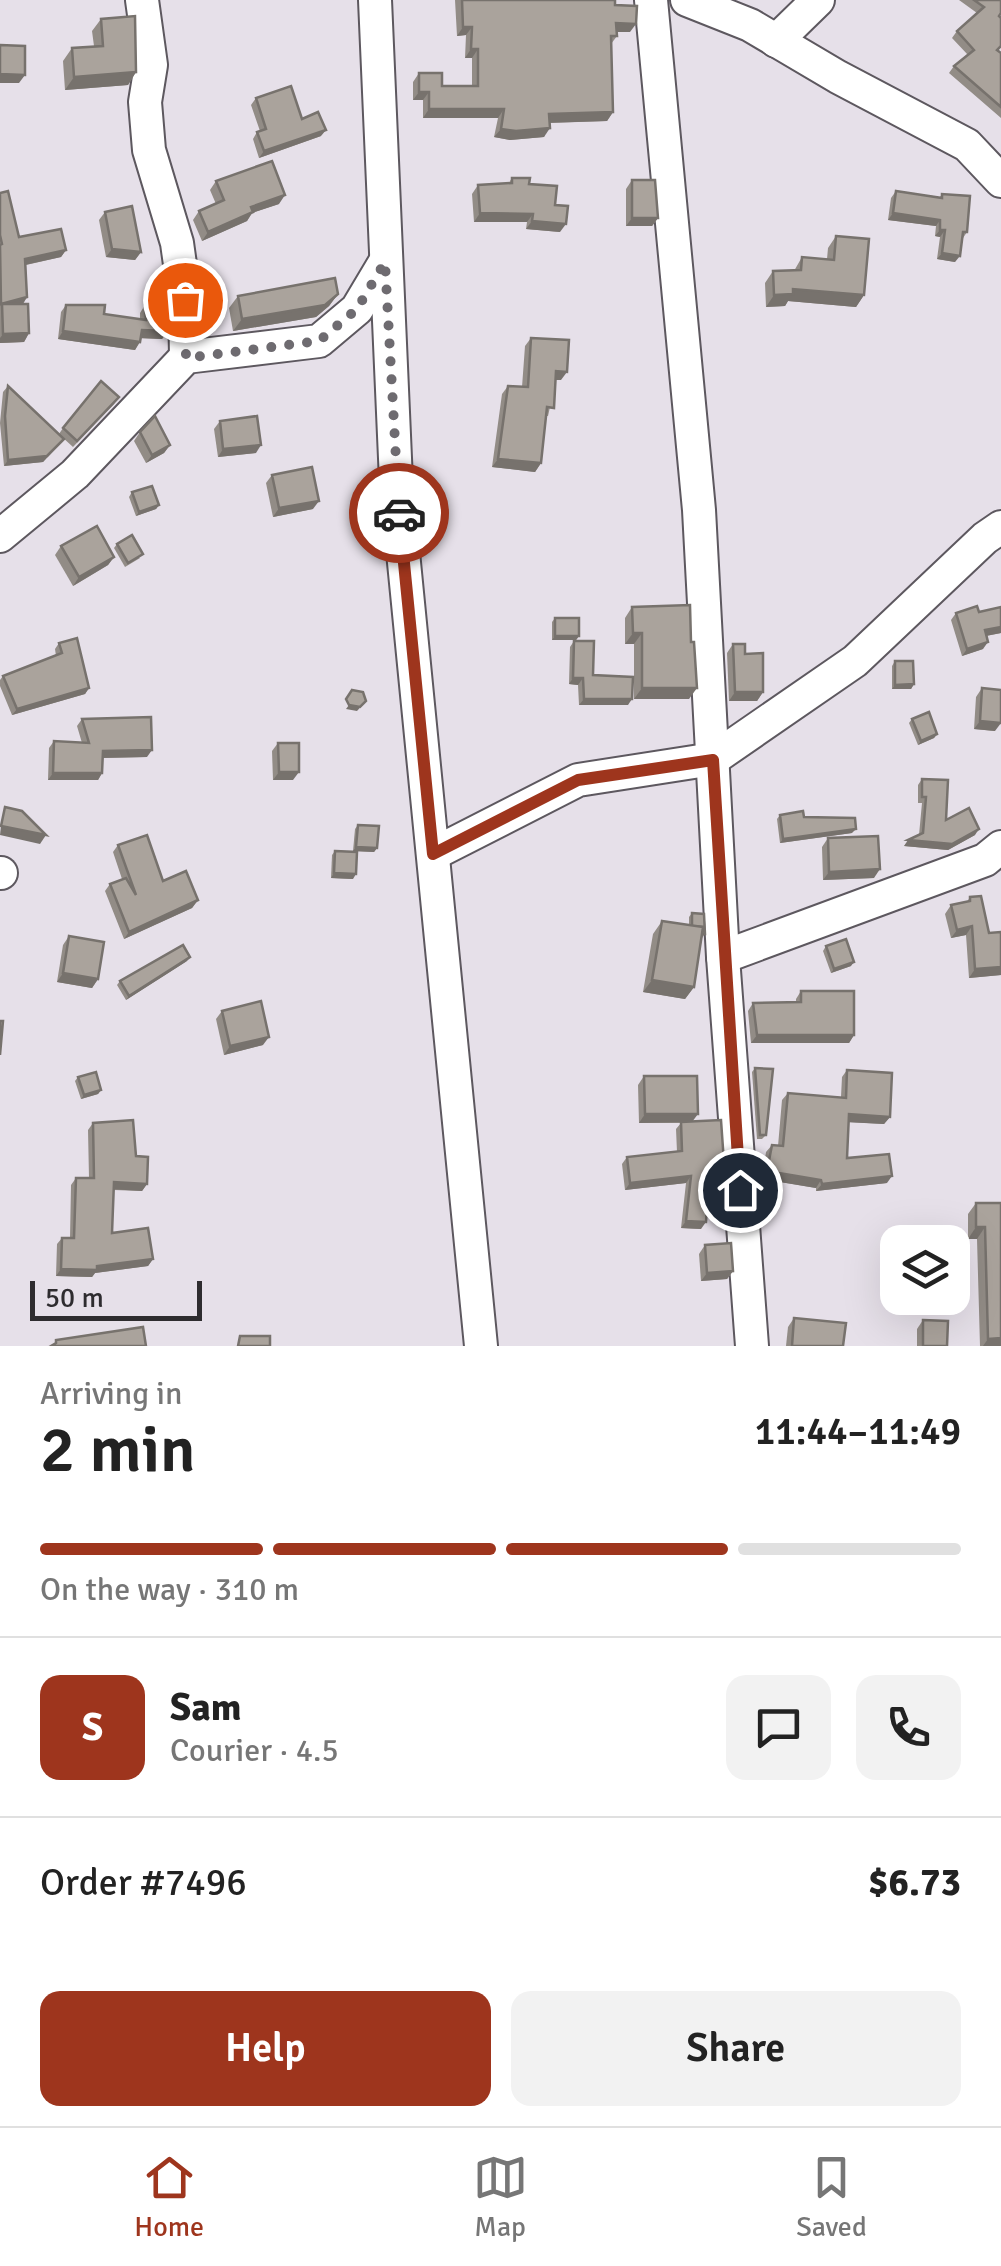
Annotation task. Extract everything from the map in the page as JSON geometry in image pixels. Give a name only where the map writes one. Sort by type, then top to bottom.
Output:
[{"type":"street","points":[[142,0],[151,65],[146,102],[149,150],[178,243],[185,300],[186,358]]},
{"type":"street","points":[[375,0],[396,481],[481,1346]]},
{"type":"street","points":[[651,0],[699,510],[723,958],[752,1346]]},
{"type":"street","points":[[687,0],[750,26],[967,145],[1001,181]]},
{"type":"street","points":[[776,41],[818,0]]},
{"type":"street","points":[[0,536],[75,474],[186,358],[319,341],[357,309],[385,262]]},
{"type":"street","points":[[433,854],[578,780],[713,760],[855,661],[985,538],[1001,528]]},
{"type":"street","points":[[723,958],[985,860],[1001,846]]},
{"type":"building","points":[[462,0],[615,0],[615,5],[637,6],[636,24],[616,23],[617,36],[611,36],[613,112],[549,114],[550,128],[516,131],[501,129],[504,109],[429,109],[429,92],[419,92],[419,73],[442,73],[442,86],[478,86],[478,49],[471,49],[472,27],[463,27]]},
{"type":"building","points":[[974,0],[1001,0],[1001,46],[997,50],[1001,53],[1001,107],[954,66],[974,50],[957,31],[984,7]]},
{"type":"building","points":[[135,16],[136,72],[74,77],[72,48],[103,46],[101,19]]},
{"type":"building","points":[[0,45],[25,46],[25,75],[0,74]]},
{"type":"building","points":[[291,86],[302,119],[318,112],[326,130],[264,151],[257,132],[266,129],[256,98]]},
{"type":"building","points":[[272,161],[285,195],[251,207],[253,212],[208,232],[199,211],[224,200],[216,181]]},
{"type":"building","points":[[512,178],[530,178],[529,184],[557,186],[555,205],[568,206],[566,224],[532,221],[533,214],[480,213],[478,185],[512,183]]},
{"type":"building","points":[[632,180],[655,180],[658,218],[632,218]]},
{"type":"building","points":[[8,191],[19,237],[61,229],[66,250],[25,259],[27,297],[1,304],[0,193]]},
{"type":"building","points":[[896,191],[942,198],[942,194],[970,196],[960,256],[942,253],[945,230],[940,230],[940,220],[893,213]]},
{"type":"building","points":[[132,206],[141,252],[112,249],[105,212]]},
{"type":"building","points":[[836,236],[869,239],[864,295],[793,289],[793,294],[774,295],[773,271],[801,270],[802,257],[834,260]]},
{"type":"building","points":[[335,278],[338,294],[325,305],[242,319],[238,296]]},
{"type":"building","points":[[2,304],[28,304],[29,333],[3,334]]},
{"type":"building","points":[[66,305],[105,305],[104,314],[146,320],[145,305],[168,305],[168,331],[142,330],[140,342],[63,331]]},
{"type":"building","points":[[531,338],[569,340],[567,372],[556,371],[554,408],[547,407],[541,463],[498,459],[508,386],[528,387]]},
{"type":"building","points":[[101,381],[119,397],[77,441],[63,428]]},
{"type":"building","points":[[8,386],[64,439],[47,456],[8,460]]},
{"type":"building","points":[[155,416],[170,445],[152,455],[140,432]]},
{"type":"building","points":[[257,416],[261,445],[223,449],[220,421]]},
{"type":"building","points":[[312,467],[319,501],[279,508],[272,475]]},
{"type":"building","points":[[152,486],[159,505],[139,512],[132,492]]},
{"type":"building","points":[[97,526],[114,557],[79,577],[61,546]]},
{"type":"building","points":[[132,535],[143,554],[128,563],[117,544]]},
{"type":"building","points":[[690,605],[697,688],[642,688],[642,633],[633,633],[632,607]]},
{"type":"building","points":[[977,606],[979,612],[1001,607],[1001,627],[985,630],[988,642],[967,649],[956,613]]},
{"type":"building","points":[[555,618],[579,618],[579,636],[555,636]]},
{"type":"building","points":[[77,638],[89,688],[17,709],[3,676],[62,653],[59,643]]},
{"type":"building","points":[[574,641],[594,641],[593,675],[633,677],[632,699],[584,699],[583,678],[573,678]]},
{"type":"building","points":[[733,644],[745,644],[745,654],[763,653],[763,692],[735,692]]},
{"type":"building","points":[[895,661],[913,661],[914,684],[895,685]]},
{"type":"building","points":[[982,688],[1001,690],[1001,723],[980,721]]},
{"type":"building","points":[[352,690],[363,692],[366,701],[360,707],[349,705],[346,699]]},
{"type":"building","points":[[929,712],[937,734],[921,741],[912,719]]},
{"type":"building","points":[[151,717],[152,750],[103,751],[102,773],[53,773],[54,741],[89,743],[82,719]]},
{"type":"building","points":[[278,743],[299,743],[299,772],[279,772]]},
{"type":"building","points":[[922,779],[948,780],[946,820],[969,808],[979,829],[952,844],[908,840],[923,833],[926,797],[922,797]]},
{"type":"building","points":[[5,807],[22,811],[46,835],[1,826]]},
{"type":"building","points":[[803,811],[804,817],[855,818],[856,829],[783,839],[780,815]]},
{"type":"building","points":[[358,825],[379,826],[377,848],[356,847]]},
{"type":"building","points":[[147,835],[163,881],[186,871],[198,900],[129,932],[110,884],[126,878],[136,895],[118,845]]},
{"type":"building","points":[[878,836],[880,869],[829,872],[828,838]]},
{"type":"building","points":[[335,851],[357,852],[356,874],[334,873]]},
{"type":"building","points":[[981,896],[989,933],[1001,932],[1001,967],[975,969],[972,926],[957,930],[951,905]]},
{"type":"building","points":[[692,913],[704,914],[705,934],[703,927],[692,926]]},
{"type":"building","points":[[662,921],[703,927],[694,987],[652,980]]},
{"type":"building","points":[[69,936],[104,942],[98,979],[63,973]]},
{"type":"building","points":[[846,939],[854,962],[834,969],[826,946]]},
{"type":"building","points":[[183,945],[190,957],[129,996],[120,981]]},
{"type":"building","points":[[801,991],[854,991],[854,1035],[757,1035],[753,1003],[801,1002]]},
{"type":"building","points":[[261,1001],[269,1037],[230,1046],[222,1011]]},
{"type":"building","points":[[755,1068],[773,1069],[766,1135],[760,1135]]},
{"type":"building","points":[[847,1070],[892,1073],[890,1117],[849,1114],[847,1158],[889,1154],[892,1176],[822,1184],[821,1180],[767,1171],[772,1145],[783,1146],[788,1093],[846,1098]]},
{"type":"building","points":[[96,1072],[101,1090],[84,1095],[78,1077]]},
{"type":"building","points":[[644,1076],[697,1076],[698,1114],[645,1114]]},
{"type":"building","points":[[133,1120],[136,1156],[148,1157],[147,1184],[114,1182],[112,1233],[148,1228],[153,1259],[97,1266],[97,1270],[61,1269],[62,1238],[74,1238],[76,1178],[94,1178],[93,1123]]},
{"type":"building","points":[[721,1120],[725,1177],[709,1177],[706,1222],[686,1221],[691,1176],[630,1183],[627,1157],[682,1151],[681,1122]]},
{"type":"building","points":[[976,1203],[1001,1203],[1001,1338],[988,1339],[985,1227],[976,1227]]},
{"type":"building","points":[[731,1243],[733,1271],[707,1273],[705,1245]]},
{"type":"building","points":[[794,1318],[846,1323],[843,1346],[792,1346]]},
{"type":"building","points":[[923,1320],[948,1321],[947,1346],[923,1346]]},
{"type":"building","points":[[143,1327],[146,1346],[51,1346],[56,1340]]},
{"type":"building","points":[[240,1336],[270,1336],[270,1346],[238,1346]]},
{"type":"way so far","points":[[185,300],[186,358],[319,341],[357,309],[385,262],[399,513]]},
{"type":"route","points":[[399,513],[433,854],[578,780],[713,760],[740,1190]]}]
